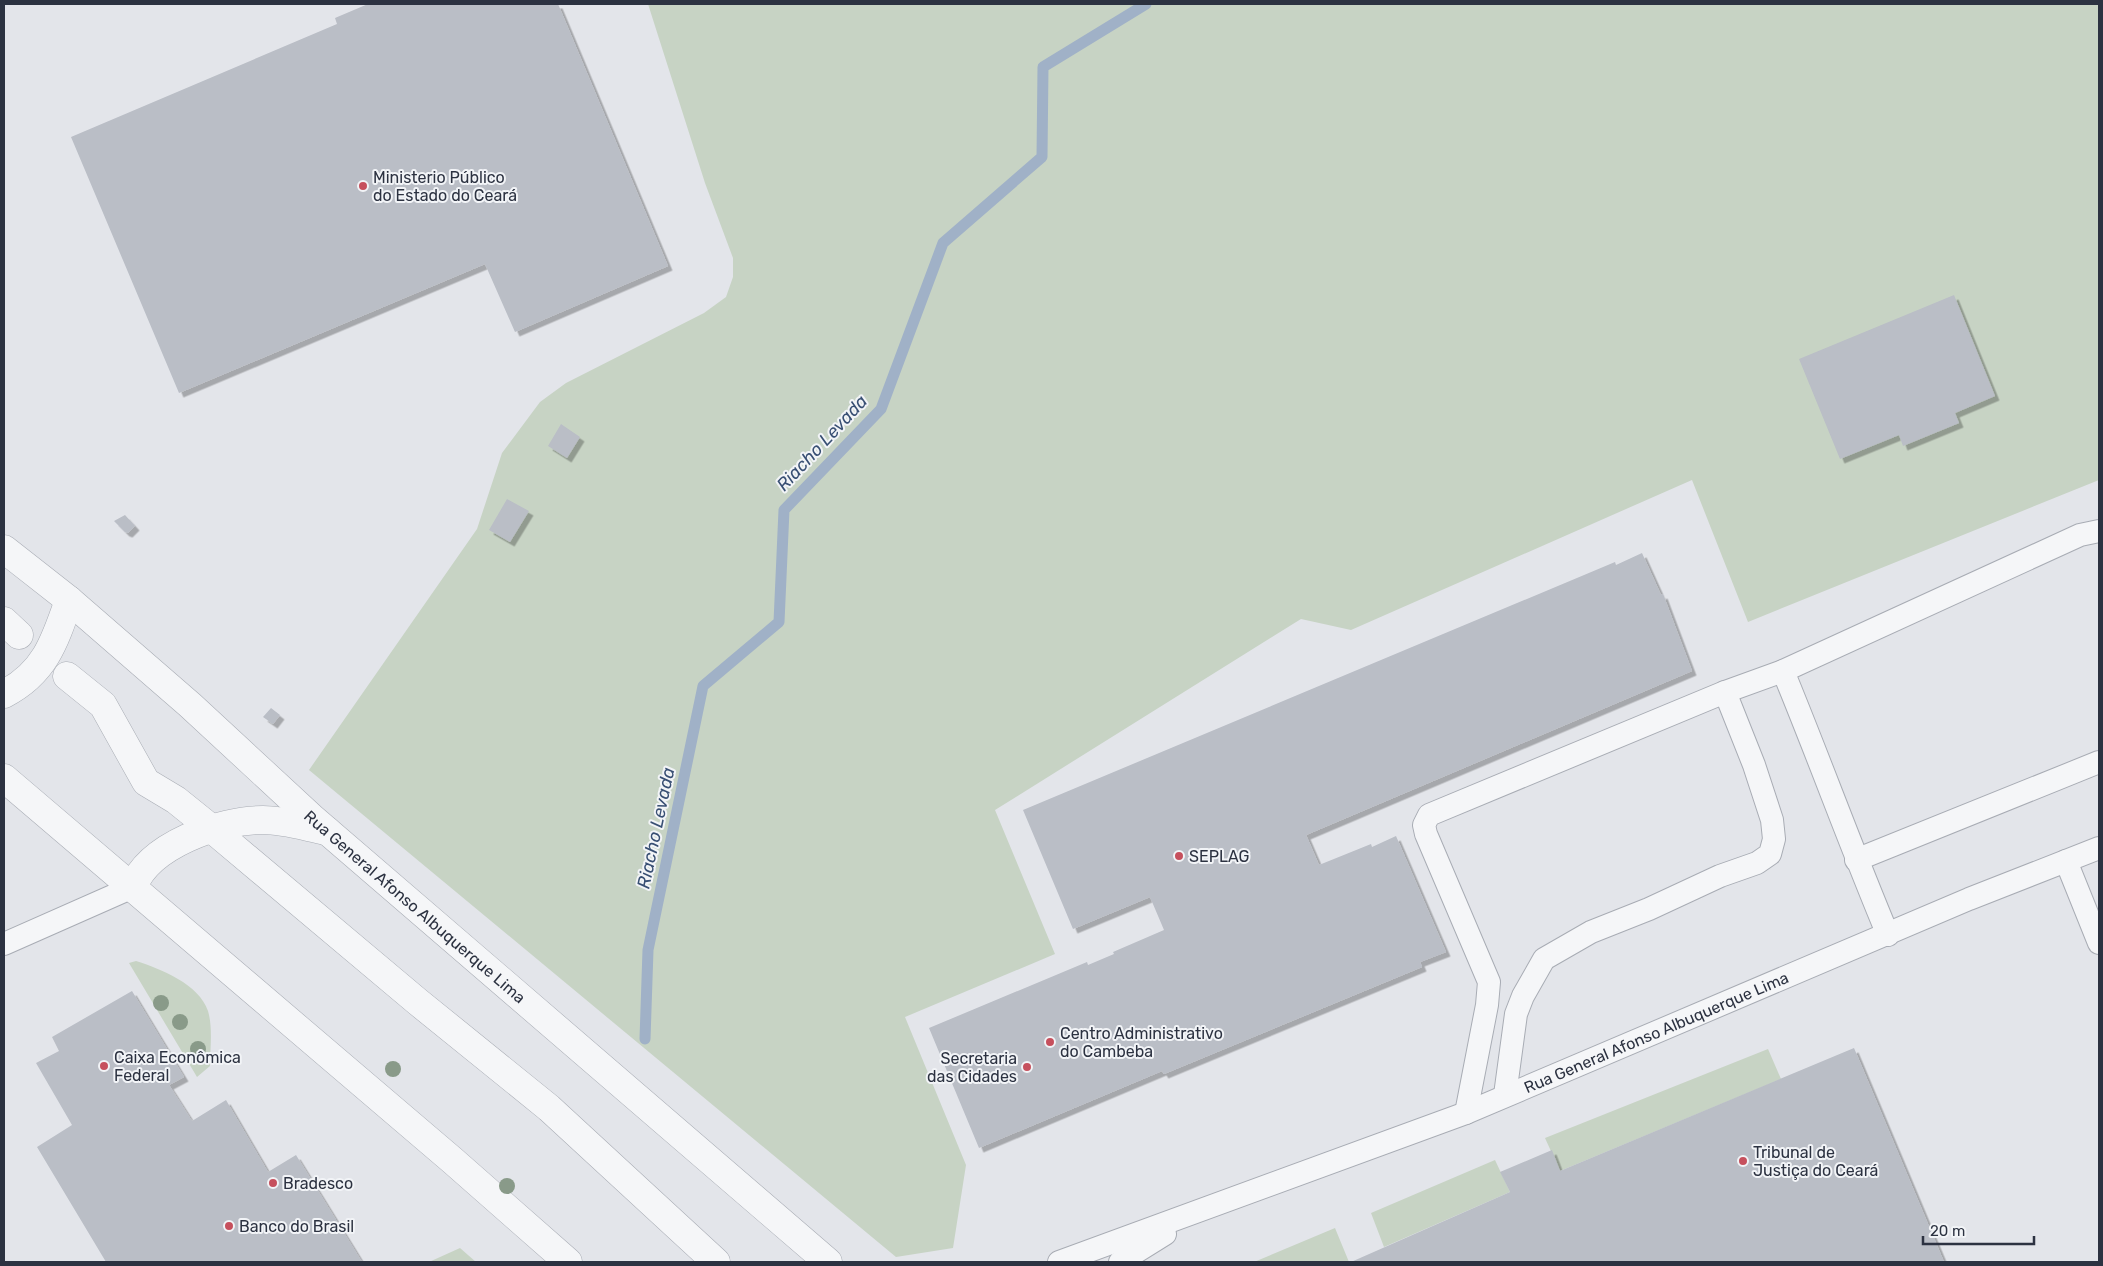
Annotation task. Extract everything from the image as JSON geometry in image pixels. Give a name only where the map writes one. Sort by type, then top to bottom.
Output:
[{"type":"street","name":"Rua General Afonso Albuquerque Lima","points":[[4,549],[69,600],[190,705],[328,831],[828,1262]]},
{"type":"street","points":[[4,694],[33,675],[56,638],[69,600]]},
{"type":"street","points":[[67,676],[103,705],[146,782],[176,800],[212,829],[418,1002],[549,1108],[716,1262]]},
{"type":"street","points":[[4,778],[452,1160],[568,1262]]},
{"type":"street","points":[[133,887],[137,876],[156,857],[182,840],[212,829],[247,821],[263,820],[328,831]]},
{"type":"lane","points":[[1466,1112],[1487,1005],[1488,982],[1426,834],[1424,825],[1429,815],[1725,692],[1783,671],[2080,535],[2099,531]]},
{"type":"lane","points":[[1783,671],[1835,800],[1856,860],[1888,935]]},
{"type":"lane","points":[[1505,1095],[1516,1014],[1523,996],[1544,959],[1590,932],[1649,909],[1720,876],[1757,863],[1770,854],[1774,839],[1772,820],[1754,765],[1725,692]]},
{"type":"lane","points":[[1856,860],[2099,762]]},
{"type":"lane","name":"Rua General Afonso Albuquerque Lima","points":[[1059,1262],[1466,1112],[1888,935],[1969,899],[2099,848]]},
{"type":"lane","points":[[2066,861],[2099,943]]},
{"type":"lane","points":[[4,944],[133,887]]},
{"type":"lane","name":"Rua General Afonso Albuquerque Lima","points":[[1120,1262],[1209,1207]]},
{"type":"green space","points":[[648,4],[2099,4],[2099,480],[1748,622],[1692,480],[1351,630],[1301,619],[995,810],[1055,954],[905,1017],[966,1165],[953,1248],[896,1257],[309,770],[477,529],[502,453],[540,402],[566,383],[704,313],[726,297],[733,277],[733,258],[705,183]]},
{"type":"green space","points":[[136,961],[157,968],[178,979],[188,985],[203,1001],[208,1011],[210,1024],[210,1066],[197,1077],[129,963]]},
{"type":"green space","points":[[1768,1049],[1781,1079],[1560,1171],[1545,1138]]},
{"type":"green space","points":[[1495,1160],[1510,1192],[1384,1247],[1371,1213]]},
{"type":"green space","points":[[1335,1228],[1349,1262],[1254,1262]]},
{"type":"green space","points":[[460,1248],[476,1262],[429,1262]]},
{"type":"building","name":"Ministerio Público do Estado do Ceará","points":[[368,4],[558,4],[668,266],[515,332],[485,264],[179,393],[71,137],[337,24],[335,18]]},
{"type":"building","points":[[1954,295],[1995,396],[1955,413],[1959,423],[1903,446],[1899,435],[1840,459],[1799,359]]},
{"type":"building","points":[[561,424],[580,437],[567,458],[548,446]]},
{"type":"building","points":[[507,499],[529,511],[510,542],[489,530]]},
{"type":"building","points":[[125,515],[135,526],[128,533],[114,521]]},
{"type":"building","name":"SEPLAG","points":[[1642,553],[1661,595],[1663,594],[1692,671],[1306,835],[1319,865],[1371,844],[1372,847],[1396,836],[1446,952],[1420,962],[1422,967],[1164,1074],[1162,1071],[979,1148],[929,1028],[1087,962],[1088,965],[1164,930],[1150,897],[1073,929],[1023,810],[1615,562],[1616,565]]},
{"type":"building","points":[[271,708],[280,715],[273,724],[263,717]]},
{"type":"building","points":[[132,991],[184,1077],[169,1085],[192,1121],[226,1100],[268,1172],[296,1155],[362,1262],[106,1262],[37,1147],[72,1125],[36,1063],[59,1051],[52,1037]]},
{"type":"building","name":"Tribunal de Justiça do Ceará","points":[[1854,1048],[1944,1262],[1351,1262],[1510,1192],[1500,1172],[1552,1150],[1560,1171]]},
{"type":"waterway","name":"Riacho Levada","points":[[645,1039],[648,950],[703,686],[779,622],[784,510],[881,409],[943,243],[1042,157],[1043,67],[1146,4]]},
{"type":"place","name":"Ministerio Público do Estado do Ceará","points":[[363,186]]},
{"type":"place","name":"SEPLAG","points":[[1179,856]]},
{"type":"place","name":"Centro Administrativo do Cambeba","points":[[1050,1042]]},
{"type":"place","name":"Caixa Econômica Federal","points":[[104,1066]]},
{"type":"place","name":"Secretaria das Cidades","points":[[1027,1067]]},
{"type":"place","name":"Tribunal de Justiça do Ceará","points":[[1743,1161]]},
{"type":"place","name":"Bradesco","points":[[273,1183]]},
{"type":"place","name":"Banco do Brasil","points":[[229,1226]]}]
